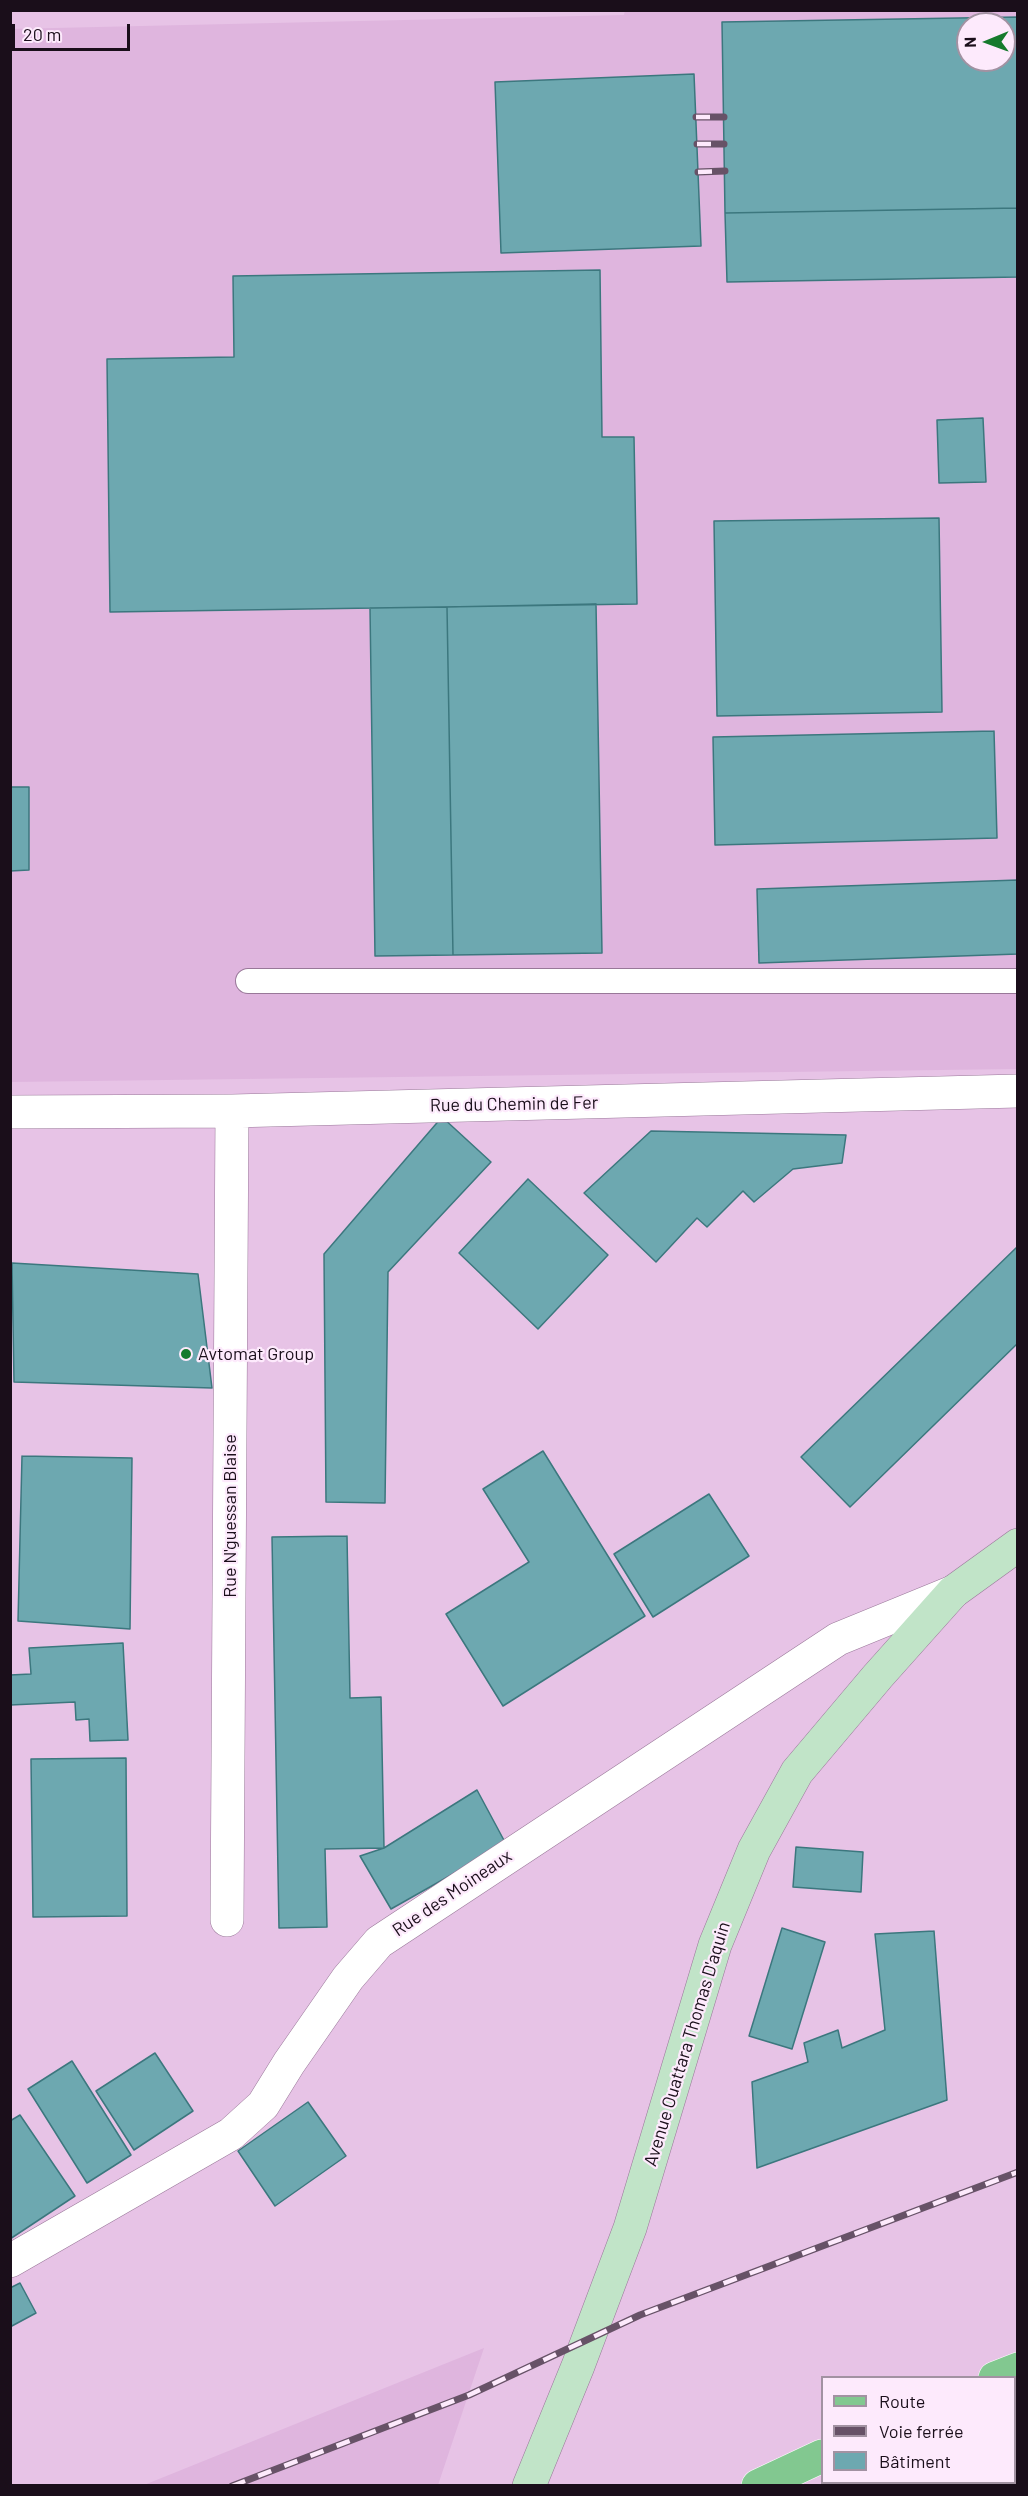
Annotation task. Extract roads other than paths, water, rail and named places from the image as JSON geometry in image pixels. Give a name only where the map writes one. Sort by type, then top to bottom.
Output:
[{"type":"main road","name":"Avenue Ouattara Thomas D'aquin","points":[[529,2486],[574,2376],[630,2228],[714,1945],[754,1850],[797,1772],[953,1592],[1017,1545]]},
{"type":"main road","points":[[1000,2376],[1017,2369]]},
{"type":"main road","points":[[758,2486],[821,2456]]},
{"type":"street","name":"Rue du Chemin de Fer","points":[[10,1112],[232,1111],[1017,1090]]},
{"type":"street","name":"Rue N'guessan Blaise","points":[[227,1920],[232,1111]]},
{"type":"street","name":"Rue des Moineaux","points":[[10,2261],[231,2134],[263,2104],[348,1978],[379,1942],[838,1639],[953,1592]]},
{"type":"lane","points":[[248,981],[1017,981]]},
{"type":"railway","points":[[696,117],[724,117]]},
{"type":"railway","points":[[697,144],[724,144]]},
{"type":"railway","points":[[698,172],[725,171]]},
{"type":"railway","points":[[232,2486],[469,2395],[640,2315],[1018,2172]]},
{"type":"place","name":"Avtomat Group","points":[[186,1354]]}]
